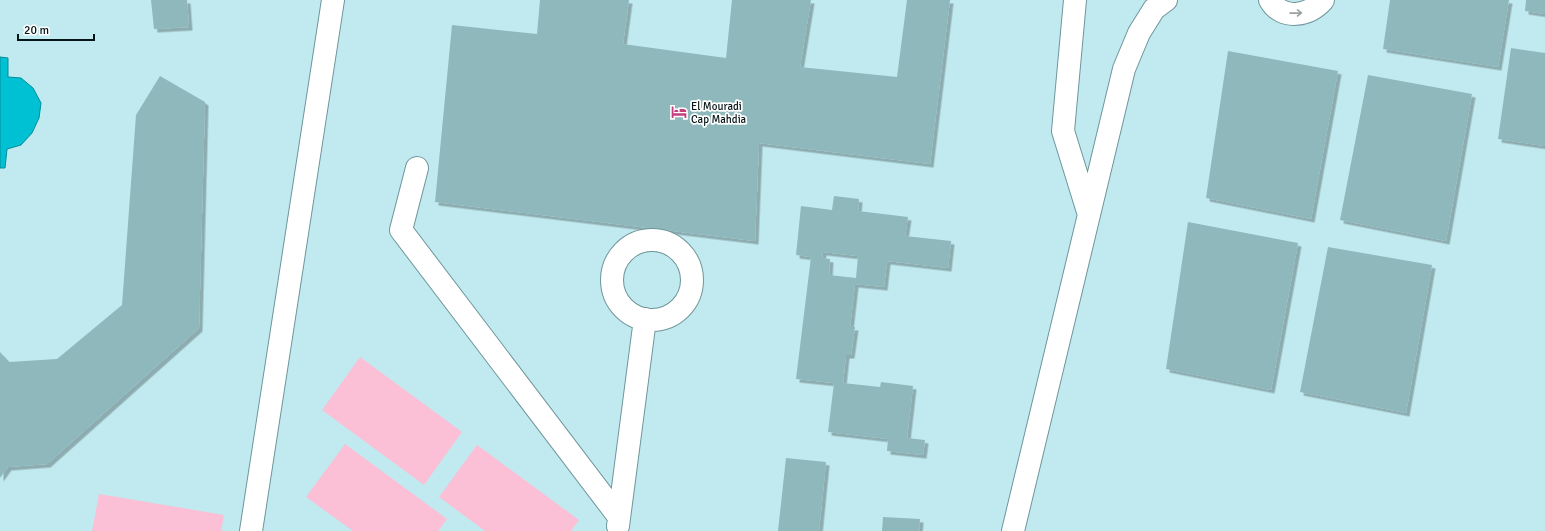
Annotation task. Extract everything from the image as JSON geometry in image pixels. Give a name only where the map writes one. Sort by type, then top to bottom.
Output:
[{"type":"lane","points":[[251,531],[333,0]]},
{"type":"lane","points":[[1075,0],[1063,131],[1089,216]]},
{"type":"lane","points":[[1013,531],[1124,69],[1139,33],[1154,9],[1166,0]]},
{"type":"lane","points":[[1270,0],[1279,10],[1289,14],[1309,12],[1323,0]]},
{"type":"lane","points":[[416,168],[401,230],[619,524]]},
{"type":"lane","points":[[619,524],[645,319]]},
{"type":"shaded area","points":[[360,357],[462,432],[424,485],[322,410]]},
{"type":"shaded area","points":[[345,444],[447,519],[438,531],[353,531],[306,497]]},
{"type":"shaded area","points":[[477,445],[579,520],[571,531],[485,531],[439,497]]},
{"type":"shaded area","points":[[99,494],[224,515],[221,531],[92,531]]},
{"type":"water","points":[[0,57],[8,58],[8,77],[21,78],[33,88],[41,103],[39,118],[32,133],[21,145],[7,149],[5,168],[0,168]]},
{"type":"building","points":[[151,0],[187,0],[189,27],[154,29]]},
{"type":"building","points":[[540,0],[629,0],[623,44],[726,58],[732,0],[811,0],[800,67],[897,77],[907,0],[950,0],[930,164],[759,143],[755,241],[435,202],[452,25],[537,34]]},
{"type":"building","points":[[1390,0],[1509,0],[1498,67],[1383,49]]},
{"type":"building","points":[[1526,0],[1545,0],[1545,14],[1525,11]]},
{"type":"building","points":[[1511,48],[1545,53],[1545,146],[1498,139]]},
{"type":"building","points":[[1228,51],[1338,71],[1311,219],[1206,198]]},
{"type":"building","points":[[1368,75],[1472,94],[1446,241],[1340,220]]},
{"type":"building","points":[[160,76],[205,102],[199,328],[47,464],[8,467],[0,478],[0,352],[9,362],[57,359],[122,305],[136,115]]},
{"type":"building","points":[[834,196],[859,199],[858,211],[908,217],[905,236],[951,241],[948,268],[887,261],[884,287],[855,284],[850,327],[855,327],[851,355],[846,355],[843,383],[880,387],[881,382],[913,386],[907,438],[925,440],[923,455],[887,451],[888,439],[828,432],[834,383],[796,379],[811,257],[796,255],[801,206],[832,210]],"holes":[[[823,252],[858,256],[856,278],[829,275],[830,259],[822,258]]]},
{"type":"building","points":[[1188,222],[1298,243],[1271,390],[1166,369]]},
{"type":"building","points":[[1328,247],[1432,265],[1406,413],[1300,392]]},
{"type":"building","points":[[786,458],[826,462],[819,531],[778,531]]},
{"type":"building","points":[[883,517],[920,519],[919,531],[882,531]]},
{"type":"place","name":"El Mouradi Cap Mahdia","points":[[679,112]]}]
